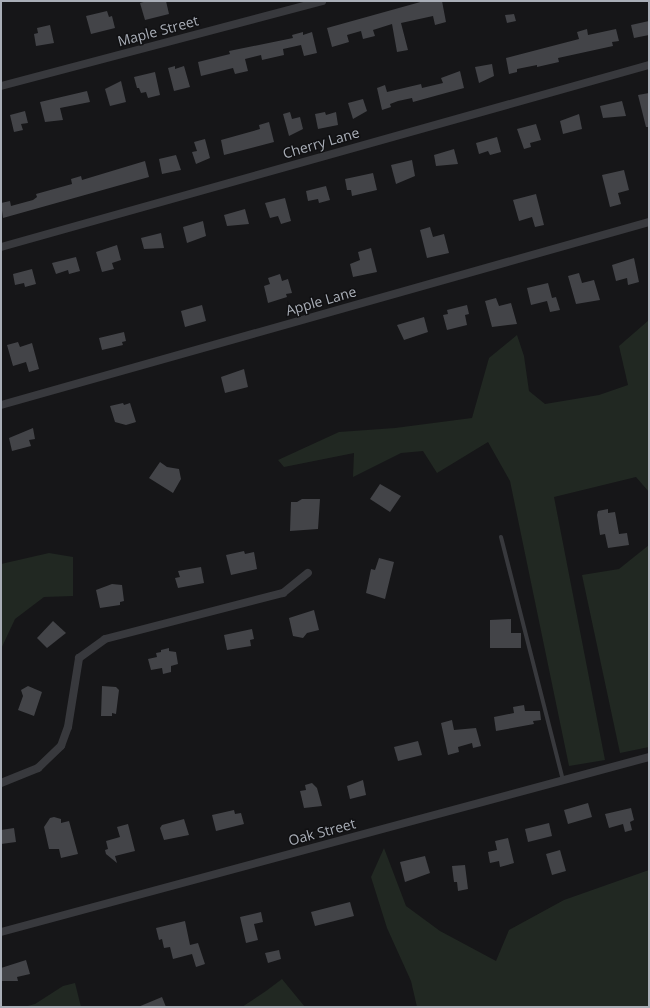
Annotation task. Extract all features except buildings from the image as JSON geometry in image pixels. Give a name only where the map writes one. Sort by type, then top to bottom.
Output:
[{"type":"street","name":"Maple Street","points":[[1,86],[322,1]]},
{"type":"street","name":"Cherry Lane","points":[[1,247],[649,65]]},
{"type":"street","name":"Apple Lane","points":[[1,405],[649,222]]},
{"type":"street","points":[[1,783],[38,768],[61,746],[68,727],[79,658],[105,639],[282,593],[308,573]]},
{"type":"street","name":"Oak Street","points":[[1,932],[649,757]]},
{"type":"lane","points":[[501,537],[563,780]]},
{"type":"shaded area","points":[[649,320],[649,492],[636,477],[554,497],[605,760],[569,766],[510,481],[488,442],[437,473],[423,451],[401,453],[353,477],[354,453],[284,467],[278,460],[339,432],[395,428],[472,418],[489,358],[517,335],[524,356],[529,391],[545,404],[599,395],[628,385],[619,346]]},
{"type":"shaded area","points":[[649,545],[649,747],[620,753],[582,575],[619,569]]},
{"type":"shaded area","points":[[49,553],[73,557],[73,596],[44,597],[15,619],[1,649],[1,564]]},
{"type":"shaded area","points":[[384,848],[406,906],[440,931],[496,961],[509,930],[564,900],[649,870],[649,1007],[417,1007],[411,981],[387,928],[371,877]]},
{"type":"shaded area","points":[[282,979],[305,1007],[242,1007],[266,991]]},
{"type":"shaded area","points":[[75,983],[81,1007],[24,1007],[35,1004],[63,986]]}]
